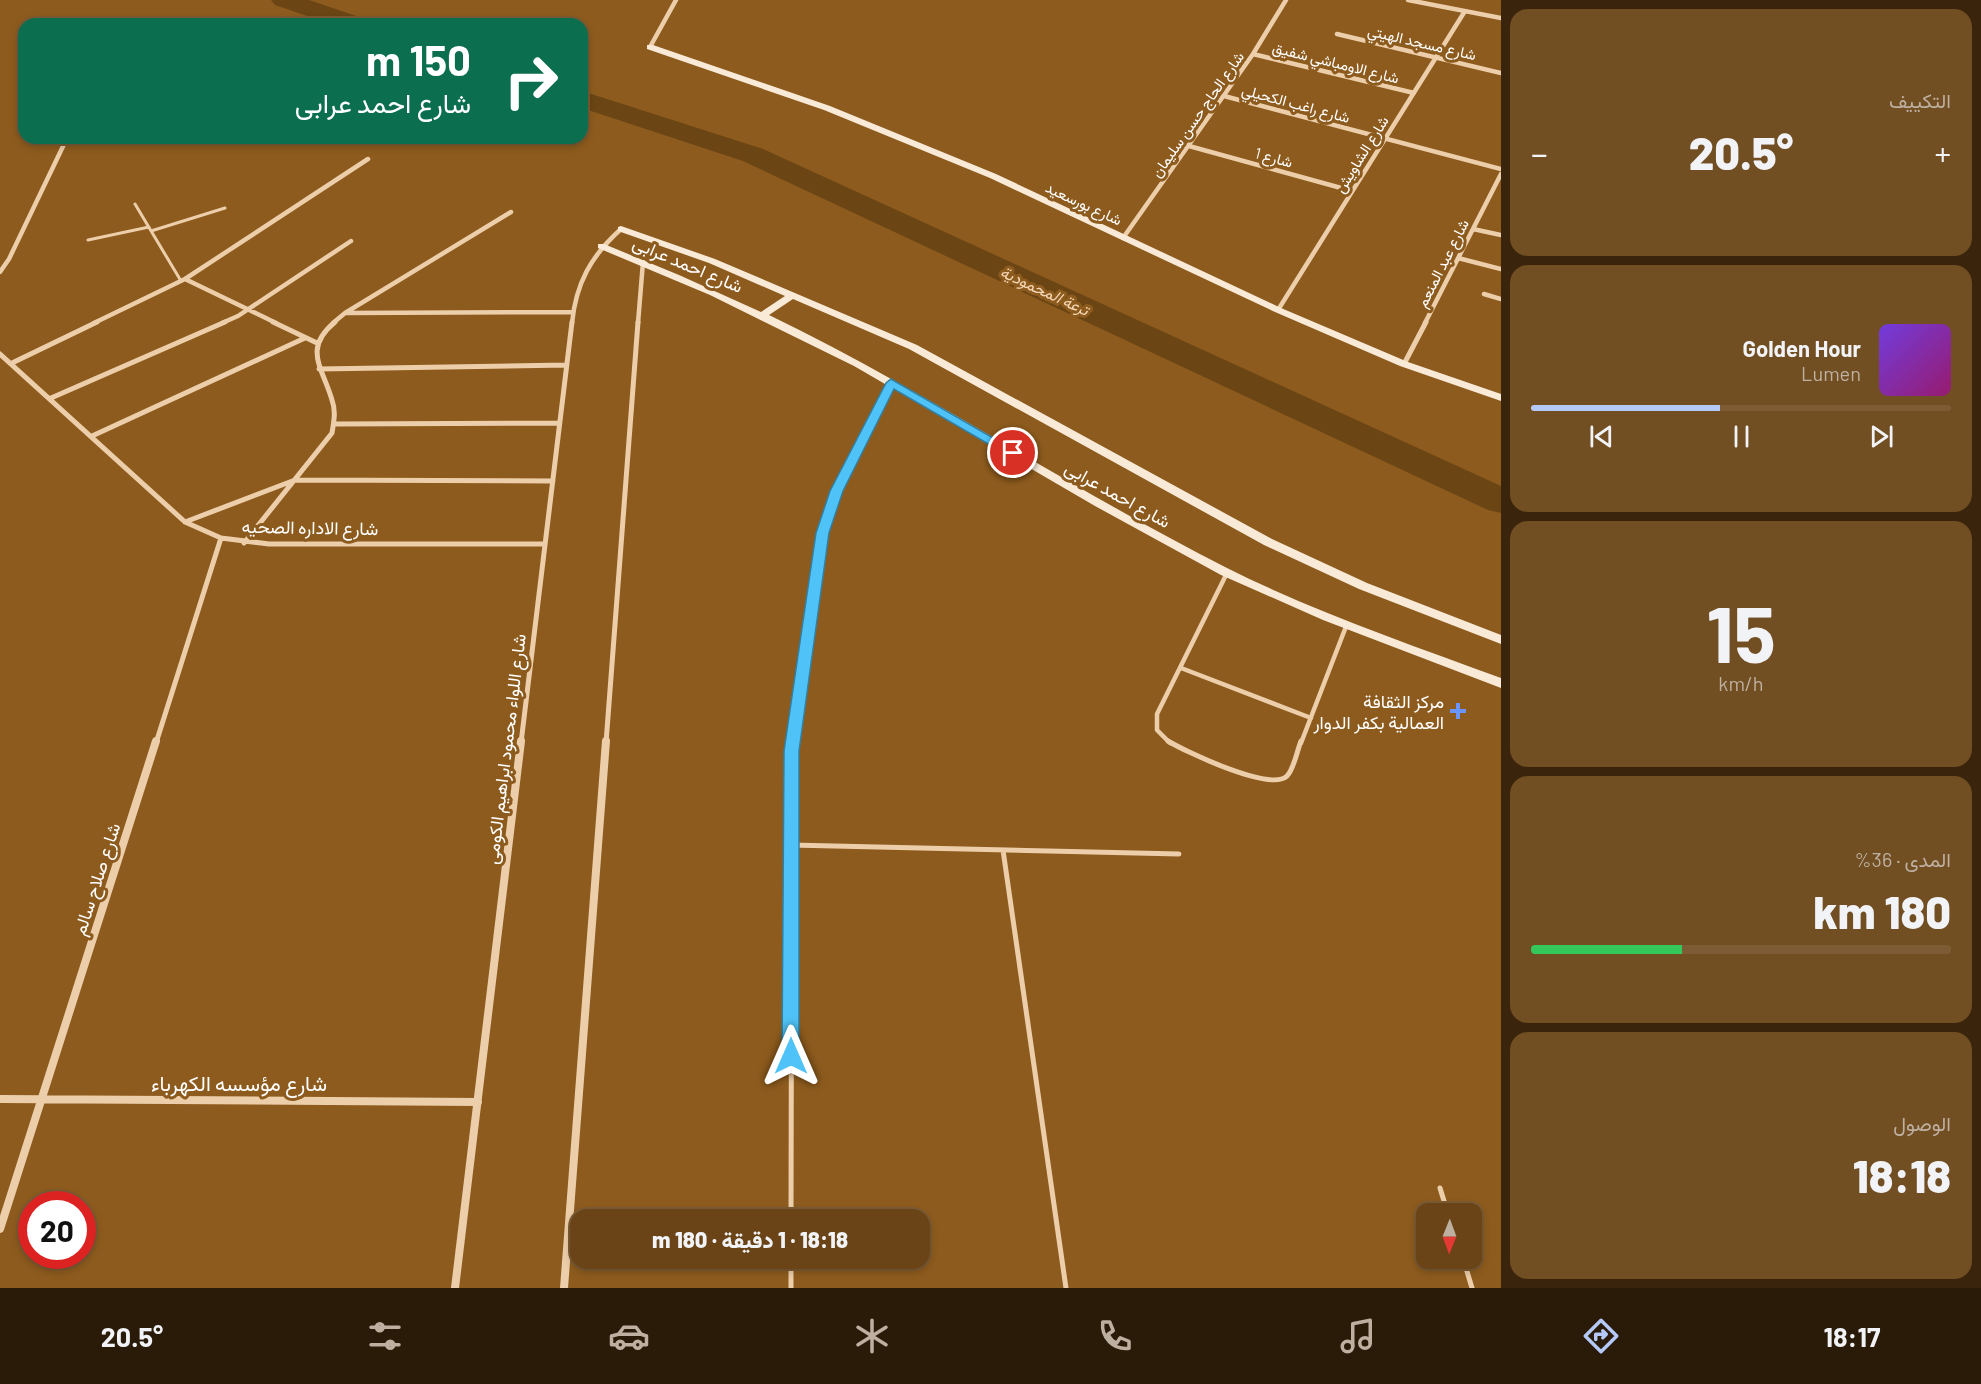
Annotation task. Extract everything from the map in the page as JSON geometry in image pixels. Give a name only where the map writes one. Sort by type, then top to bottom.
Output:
[{"type":"main road","name":"شارع بورسعيد","points":[[650,47],[827,108],[993,176],[1278,310],[1404,364],[1501,398]]},
{"type":"main road","name":"شارع احمد عرابى","points":[[621,229],[712,261],[913,347],[1268,542],[1363,586],[1501,640]]},
{"type":"main road","name":"شارع احمد عرابى","points":[[601,246],[763,315],[891,383],[1074,489],[1227,573],[1347,624],[1501,683]]},
{"type":"main road","points":[[763,315],[792,296]]},
{"type":"street","points":[[650,47],[676,0]]},
{"type":"street","name":"شارع الحاج حسن سليمان","points":[[1123,238],[1253,54],[1286,0]]},
{"type":"street","points":[[1408,0],[1501,18]]},
{"type":"street","points":[[1436,5],[1439,0]]},
{"type":"street","name":"شارع الشاويش","points":[[1278,310],[1465,11]]},
{"type":"street","name":"شارع مسجد الهيتي","points":[[1337,34],[1501,73]]},
{"type":"street","name":"شارع الاومباشي شفيق","points":[[1253,54],[1414,93]]},
{"type":"street","name":"شارع راغب الكحيلي","points":[[1224,96],[1501,171]]},
{"type":"street","points":[[0,272],[9,259],[64,144]]},
{"type":"street","name":"شارع 1","points":[[1189,146],[1352,191]]},
{"type":"street","points":[[12,363],[183,280],[368,159]]},
{"type":"street","name":"شارع عبد المنعم","points":[[1404,364],[1501,171]]},
{"type":"street","points":[[244,543],[327,442],[336,424],[334,405],[316,359],[317,344],[324,330],[345,313],[511,212]]},
{"type":"street","name":"شارع اللواء محمود ابراهيم الكومى","points":[[455,1288],[573,312],[582,276],[589,260],[621,229]]},
{"type":"street","points":[[1473,229],[1501,236]]},
{"type":"street","points":[[51,398],[248,310],[351,241]]},
{"type":"street","points":[[1458,258],[1501,269]]},
{"type":"street","points":[[564,1288],[643,262]]},
{"type":"street","points":[[183,280],[317,344]]},
{"type":"street","points":[[1484,294],[1501,299]]},
{"type":"street","points":[[345,313],[573,312]]},
{"type":"street","points":[[92,436],[305,338]]},
{"type":"street","name":"شارع الاداره الصحيه","points":[[0,354],[185,522],[221,538],[244,543],[545,544]]},
{"type":"street","points":[[320,369],[566,365]]},
{"type":"street","points":[[336,424],[559,423]]},
{"type":"street","points":[[185,522],[296,480],[553,481]]},
{"type":"street","name":"شارع صلاح سالم","points":[[0,1229],[221,538]]},
{"type":"street","name":"شارع مؤسسه الكهرباء","points":[[0,1099],[478,1102]]},
{"type":"lane","points":[[135,204],[183,280]]},
{"type":"lane","points":[[88,240],[150,229],[225,208]]},
{"type":"lane","points":[[791,1209],[791,751],[822,533],[837,491],[891,383]]},
{"type":"lane","points":[[1227,573],[1157,714],[1155,723],[1158,732],[1175,747],[1267,781],[1275,781],[1288,775],[1347,624]]},
{"type":"lane","points":[[1180,668],[1311,718]]},
{"type":"lane","points":[[791,845],[1179,854]]},
{"type":"lane","points":[[1003,850],[1066,1288]]},
{"type":"lane","points":[[1440,1188],[1445,1203]]},
{"type":"lane","points":[[791,1269],[791,1288]]},
{"type":"lane","points":[[1466,1269],[1472,1288]]},
{"type":"waterway","name":"ترعة المحمودية","points":[[284,0],[338,18]]},
{"type":"waterway","name":"ترعة المحمودية","points":[[588,101],[753,155],[1501,501]]},
{"type":"place","name":"مركز الثقافة العمالية بكفر الدوار","points":[[1458,711]]},
{"type":"route","points":[[791,1056],[791,751],[822,533],[837,491],[891,383],[1013,453]]}]
